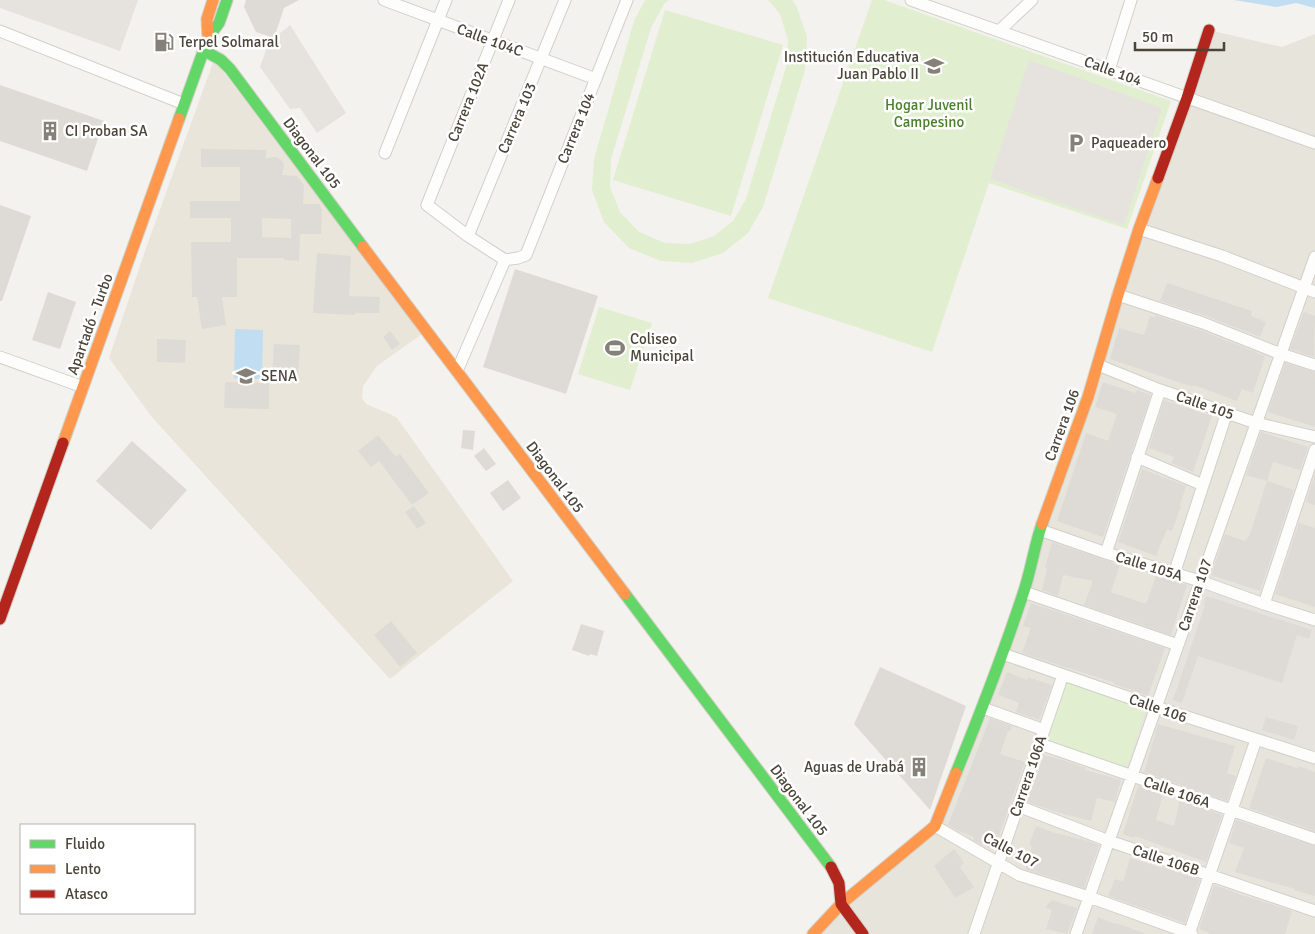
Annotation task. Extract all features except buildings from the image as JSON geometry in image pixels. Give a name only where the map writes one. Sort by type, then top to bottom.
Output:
[{"type":"street","points":[[208,38],[207,18],[213,0]]},
{"type":"street","points":[[208,38],[219,23],[228,0]]},
{"type":"street","name":"Calle 104C","points":[[384,0],[596,79]]},
{"type":"street","points":[[385,153],[446,0]]},
{"type":"street","name":"Carrera 102A","points":[[468,236],[427,205],[509,0]]},
{"type":"street","name":"Carrera 103","points":[[468,236],[565,0]]},
{"type":"street","name":"Carrera 104","points":[[505,260],[526,256],[627,0]]},
{"type":"street","name":"Calle 104","points":[[911,0],[1315,143]]},
{"type":"street","points":[[999,31],[1032,0]]},
{"type":"street","points":[[1109,70],[1131,0]]},
{"type":"street","name":"Carrera 106","points":[[935,826],[1003,654],[1024,592],[1040,530],[1088,397],[1139,229],[1187,98],[1209,30]]},
{"type":"street","points":[[0,31],[184,104]]},
{"type":"street","name":"Apartadó - Turbo","points":[[0,619],[208,38]]},
{"type":"street","name":"Diagonal 105","points":[[203,50],[221,60],[230,69],[833,870],[839,883],[841,904],[863,934]]},
{"type":"street","points":[[1139,229],[1222,256],[1309,290]]},
{"type":"street","points":[[456,371],[505,260],[468,236]]},
{"type":"street","name":"Carrera 107","points":[[1076,934],[1256,423],[1281,354],[1309,290],[1315,257]]},
{"type":"street","points":[[1118,295],[1203,323],[1281,354],[1315,365]]},
{"type":"street","points":[[0,357],[83,387]]},
{"type":"street","name":"Calle 105","points":[[1098,365],[1160,390],[1256,423],[1315,437]]},
{"type":"street","points":[[1106,553],[1160,390]]},
{"type":"street","points":[[1174,574],[1227,412]]},
{"type":"street","points":[[1264,604],[1315,450]]},
{"type":"street","points":[[1137,457],[1203,485]]},
{"type":"street","name":"Calle 105A","points":[[1040,530],[1315,620]]},
{"type":"street","points":[[1024,592],[1178,645]]},
{"type":"street","name":"Calle 106","points":[[1003,654],[1156,707],[1315,758]]},
{"type":"street","name":"Carrera 106A","points":[[975,934],[1063,675]]},
{"type":"street","points":[[983,708],[1044,730]]},
{"type":"street","points":[[1190,934],[1256,740]]},
{"type":"street","name":"Calle 106A","points":[[1040,744],[1315,839]]},
{"type":"street","name":"Calle 106B","points":[[1018,806],[1109,841],[1315,911]]},
{"type":"street","points":[[813,934],[841,904],[935,826]]},
{"type":"street","name":"Calle 107","points":[[935,826],[1019,875],[1089,897],[1190,934]]},
{"type":"shaded area","points":[[0,0],[138,0],[120,51],[0,8]]},
{"type":"shaded area","points":[[290,25],[346,113],[317,133],[300,108],[290,109],[260,67],[269,42]]},
{"type":"shaded area","points":[[1209,30],[1282,47],[1315,34],[1315,934],[813,934],[935,826],[983,708]]},
{"type":"shaded area","name":"Paqueadero","points":[[1029,60],[1162,108],[1124,225],[990,179]]},
{"type":"shaded area","name":"SENA","points":[[215,61],[422,334],[377,366],[363,386],[362,398],[366,404],[397,418],[513,581],[390,679],[151,416],[109,358],[145,251]]},
{"type":"shaded area","points":[[1205,587],[1315,625],[1315,750],[1165,706]]},
{"type":"green space","points":[[645,0],[669,0],[664,4],[651,28],[611,159],[610,187],[620,212],[639,232],[665,243],[690,244],[714,236],[733,221],[746,199],[786,67],[788,40],[780,14],[768,0],[792,0],[796,5],[807,37],[805,70],[763,207],[748,233],[723,253],[692,263],[661,261],[629,248],[604,222],[592,190],[594,159],[634,21]]},
{"type":"green space","name":"Hogar Juvenil Campesino","points":[[872,0],[884,0],[1171,101],[1127,229],[989,183],[932,352],[768,298]]},
{"type":"green space","points":[[665,10],[783,45],[731,216],[613,180]]},
{"type":"green space","name":"Coliseo Municipal","points":[[599,307],[652,323],[630,390],[578,374]]},
{"type":"green space","points":[[1065,682],[1146,709],[1127,767],[1046,741]]},
{"type":"water","points":[[1234,0],[1315,0],[1315,8],[1296,3],[1276,7]]},
{"type":"water","points":[[235,329],[263,330],[262,379],[234,378]]},
{"type":"traffic: fast","points":[[179,119],[208,38],[219,23],[227,0]]},
{"type":"traffic: fast","points":[[203,50],[221,60],[230,69],[363,247]]},
{"type":"traffic: fast","points":[[956,773],[1015,617],[1026,585],[1042,524]]},
{"type":"traffic: fast","points":[[625,594],[831,867]]},
{"type":"traffic: slow","points":[[208,38],[207,19],[213,0]]},
{"type":"traffic: slow","points":[[63,443],[179,119]]},
{"type":"traffic: slow","points":[[1042,524],[1088,397],[1139,229],[1158,178]]},
{"type":"traffic: slow","points":[[363,247],[625,594]]},
{"type":"traffic: slow","points":[[813,934],[841,904],[935,826],[956,773]]},
{"type":"traffic: jam","points":[[1158,178],[1209,30]]},
{"type":"traffic: jam","points":[[0,619],[63,443]]},
{"type":"traffic: jam","points":[[831,867],[839,883],[841,904],[863,934]]},
{"type":"place","name":"Terpel Solmaral","points":[[164,42]]},
{"type":"place","name":"Institución Educativa Juan Pablo II","points":[[934,66]]},
{"type":"place","name":"CI Proban SA","points":[[50,131]]},
{"type":"place","name":"Paqueadero","points":[[1076,143]]},
{"type":"place","name":"Coliseo Municipal","points":[[615,348]]},
{"type":"place","name":"SENA","points":[[246,376]]},
{"type":"place","name":"Aguas de Urabá","points":[[919,767]]}]
